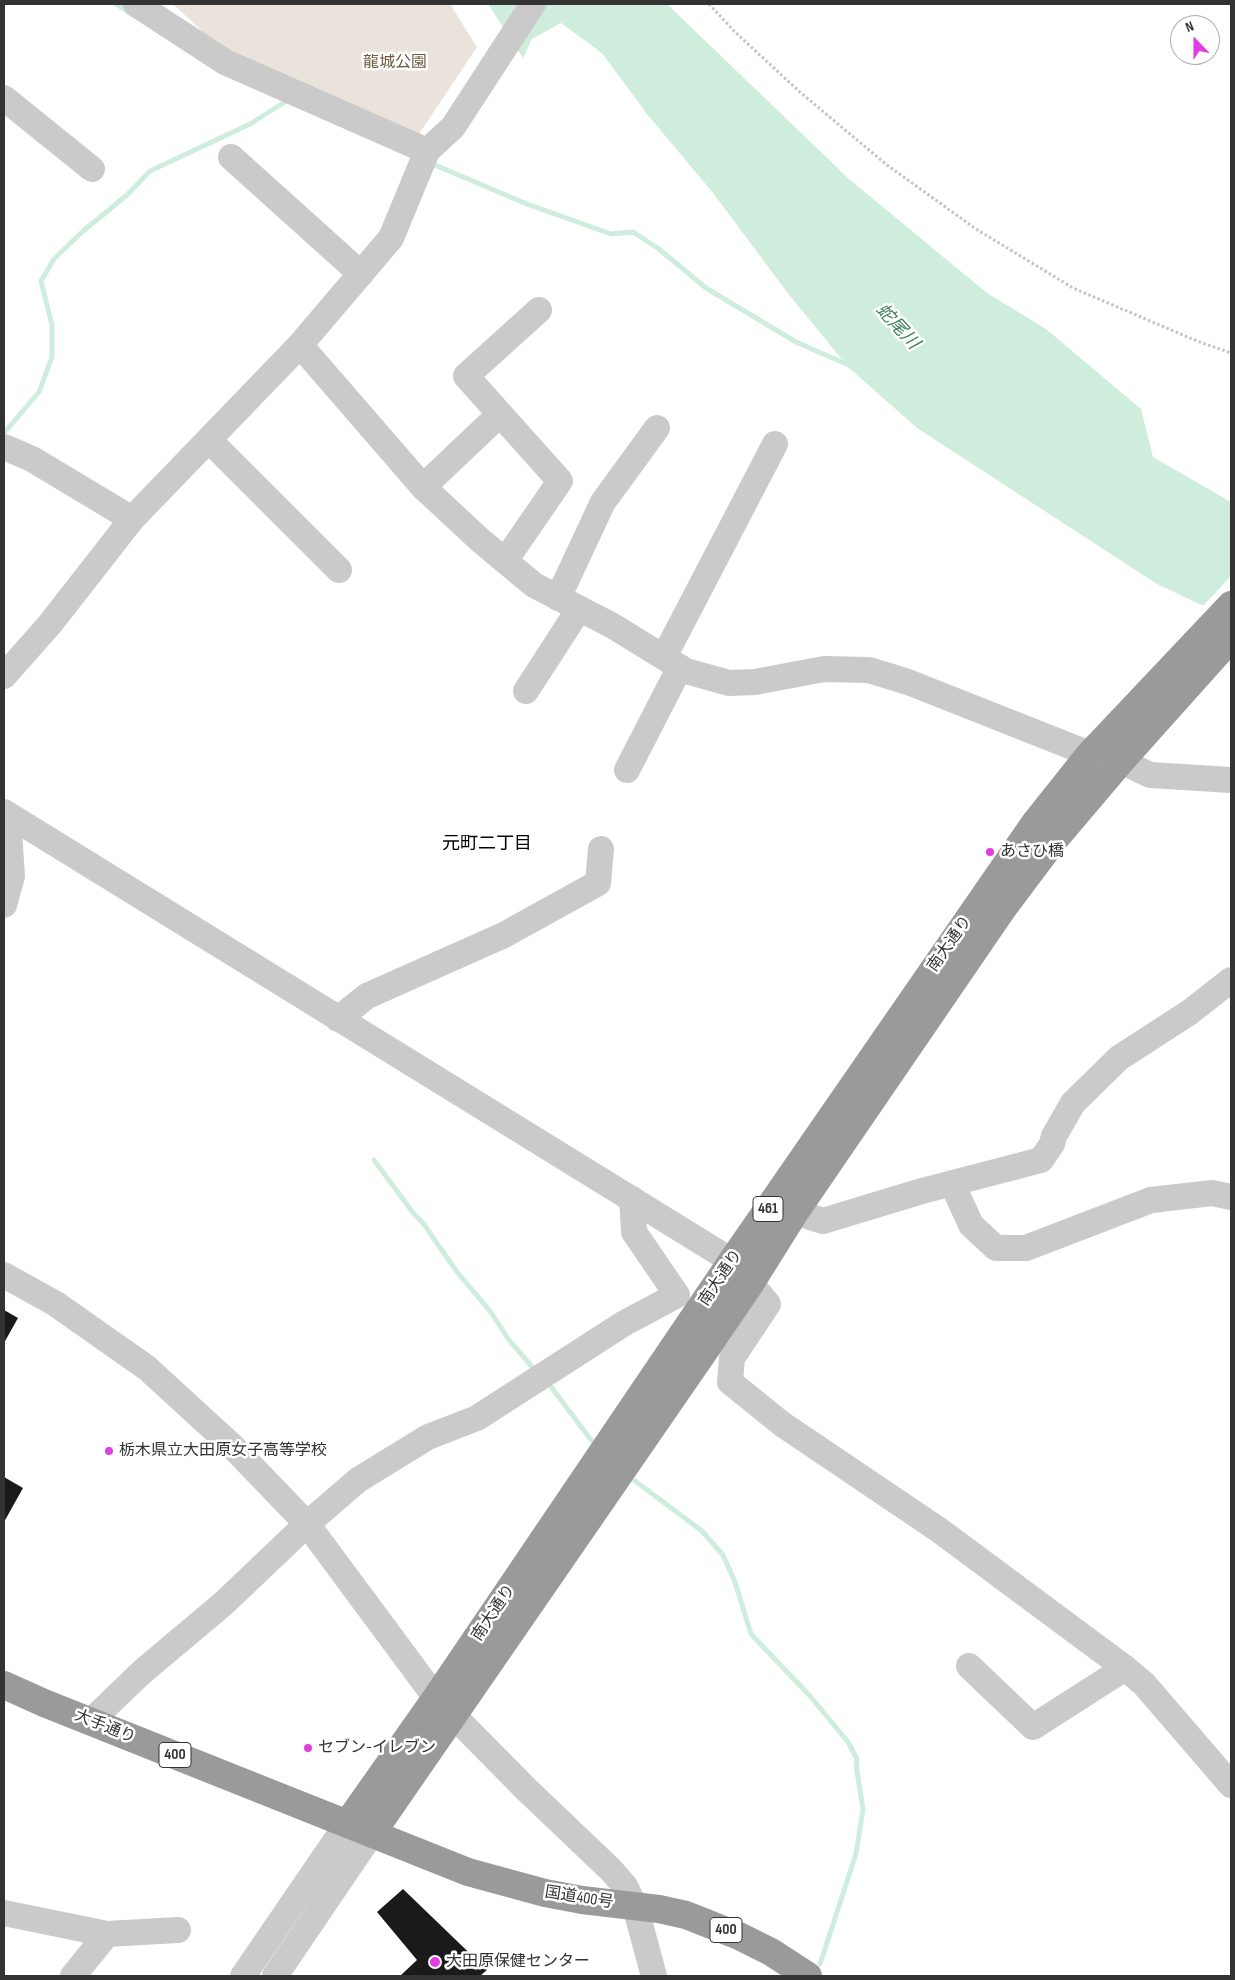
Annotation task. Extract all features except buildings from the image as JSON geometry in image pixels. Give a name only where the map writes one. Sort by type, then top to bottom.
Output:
[{"type":"highway","name":"南大通り","points":[[372,1833],[444,1708],[732,1261],[1035,823],[1090,754],[1227,621]]},
{"type":"highway","name":"南大通り","points":[[347,1824],[444,1708],[750,1284],[794,1212],[1003,908],[1054,840],[1121,760],[1227,621]]},
{"type":"highway","name":"大手通り","points":[[4,1685],[347,1824]]},
{"type":"highway","name":"国道400号","points":[[347,1824],[468,1872],[506,1883],[544,1893],[659,1909],[714,1925],[771,1952],[808,1976]]},
{"type":"street","points":[[136,4],[224,62],[428,151]]},
{"type":"street","points":[[4,676],[50,624],[132,519],[300,345],[391,238],[428,151],[453,127],[533,4]]},
{"type":"street","points":[[4,98],[92,169]]},
{"type":"street","points":[[231,157],[361,274]]},
{"type":"street","points":[[505,560],[560,481],[466,376],[539,310]]},
{"type":"street","points":[[300,345],[423,487],[480,540],[534,585],[612,626],[686,671],[729,683],[755,682],[824,669],[869,670],[908,682],[1090,754],[1121,760],[1150,776],[1231,780]]},
{"type":"street","points":[[423,487],[500,414]]},
{"type":"street","points":[[526,691],[569,603],[603,502],[657,428]]},
{"type":"street","points":[[209,440],[339,570]]},
{"type":"street","points":[[627,770],[672,662],[775,444]]},
{"type":"street","points":[[4,447],[32,459],[132,519]]},
{"type":"street","points":[[4,905],[12,876],[6,814]]},
{"type":"street","points":[[6,814],[732,1261],[768,1304],[732,1358],[730,1382],[782,1424],[939,1530],[1125,1668],[1144,1684],[1231,1785]]},
{"type":"street","points":[[338,1019],[367,996],[504,935],[598,883],[601,849]]},
{"type":"street","points":[[794,1212],[823,1221],[952,1183],[1040,1160],[1052,1144],[1054,1136],[1073,1103],[1119,1058],[1190,1012],[1231,980]]},
{"type":"street","points":[[952,1183],[971,1225],[996,1248],[1026,1248],[1151,1200],[1212,1193],[1231,1197]]},
{"type":"street","points":[[90,1721],[142,1672],[224,1603],[307,1524],[366,1476],[428,1437],[477,1418],[623,1324],[677,1295],[634,1232],[632,1199]]},
{"type":"street","points":[[4,1275],[56,1304],[147,1368],[230,1444],[307,1524],[444,1708],[611,1870],[625,1886],[635,1906],[654,1976]]},
{"type":"street","points":[[969,1666],[1033,1727],[1125,1668]]},
{"type":"street","name":"南大通り","points":[[243,1976],[347,1824]]},
{"type":"street","name":"南大通り","points":[[274,1976],[372,1833]]},
{"type":"street","points":[[4,1913],[107,1934],[178,1930]]},
{"type":"street","points":[[73,1976],[107,1934]]},
{"type":"path","points":[[709,4],[735,32],[795,87],[886,165],[976,229],[1073,288],[1197,341],[1231,353]]},
{"type":"green space","name":"龍城公園","points":[[173,4],[450,4],[477,47],[417,137],[224,52]]},
{"type":"water","name":"蛇尾川","points":[[488,4],[667,4],[849,179],[987,293],[1046,329],[1141,409],[1153,457],[1231,502],[1231,619],[1157,584],[917,428],[849,368],[790,296],[713,193],[647,114],[602,53],[561,23],[532,39],[523,58]]},
{"type":"pier","points":[[1231,576],[1231,621],[1202,607]]},
{"type":"waterway","points":[[116,4],[130,13]]},
{"type":"waterway","points":[[4,433],[39,392],[52,357],[52,325],[41,281],[54,259],[82,232],[127,195],[150,171],[250,124],[288,100]]},
{"type":"waterway","points":[[430,163],[527,204],[611,234],[633,232],[659,249],[706,288],[796,342],[851,366]]},
{"type":"waterway","points":[[374,1160],[414,1214],[423,1223],[457,1272],[490,1311],[509,1340],[533,1368]]},
{"type":"waterway","points":[[552,1388],[591,1440]]},
{"type":"waterway","points":[[635,1481],[702,1531],[723,1555],[735,1582],[751,1634],[810,1696],[848,1742],[857,1759],[856,1765],[863,1809],[856,1854],[820,1964]]},
{"type":"place","name":"あさひ橋","points":[[990,852]]},
{"type":"place","name":"栃木県立大田原女子高等学校","points":[[109,1451]]},
{"type":"place","name":"セブン-イレブン","points":[[308,1748]]},
{"type":"place","name":"大田原保健センター","points":[[435,1962]]},
{"type":"district","name":"元町二丁目","points":[[487,844]]}]
